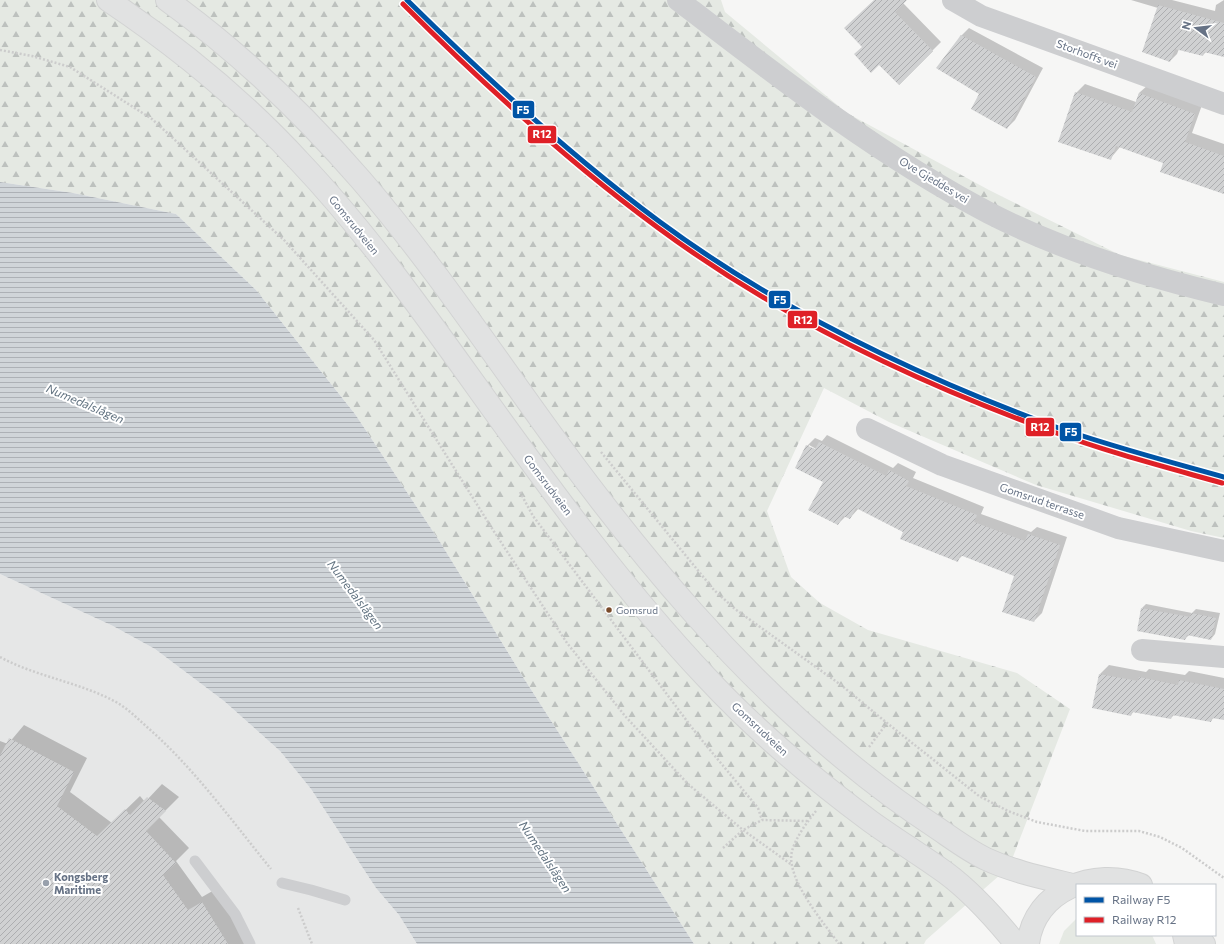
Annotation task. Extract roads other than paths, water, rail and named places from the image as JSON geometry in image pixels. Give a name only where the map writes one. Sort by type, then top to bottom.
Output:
[{"type":"highway","name":"Gomsrudveien","points":[[108,0],[186,56],[240,102],[300,161],[337,203],[427,318],[579,526],[631,593],[706,678],[766,736],[837,796],[910,851],[946,873],[966,890],[986,909],[1016,944]]},
{"type":"highway","points":[[167,0],[224,44],[268,83],[321,135],[362,181],[436,276],[619,525],[670,587],[734,659],[781,705],[824,743],[892,798],[964,847],[982,858],[1004,867],[1073,885]]},
{"type":"highway","points":[[1076,884],[1092,879],[1112,878],[1137,884]]},
{"type":"highway","points":[[1028,944],[1031,932],[1039,915],[1051,900],[1076,884]]},
{"type":"street","name":"Ove Gjeddes vei","points":[[678,0],[856,132],[945,189],[991,214],[1052,241],[1102,260],[1171,282],[1224,295]]},
{"type":"street","name":"Storhoffs vei","points":[[953,0],[981,16],[1224,104]]},
{"type":"street","name":"Gomsrud terrasse","points":[[867,429],[942,465],[1118,528],[1224,551]]},
{"type":"street","points":[[1142,650],[1224,657]]},
{"type":"lane","points":[[195,861],[235,914],[250,944]]},
{"type":"lane","points":[[282,883],[345,900]]},
{"type":"water","name":"Numedalslågen","points":[[0,182],[73,193],[176,214],[256,290],[355,414],[440,542],[523,677],[694,944],[417,944],[399,915],[376,888],[311,789],[280,751],[224,701],[155,649],[113,626],[0,574]]},
{"type":"rail line","name":"F5","points":[[407,0],[498,87],[561,143],[660,222],[705,254],[752,284],[849,338],[950,385],[1001,406],[1095,440],[1224,477]]},
{"type":"rail line","name":"R12","points":[[403,4],[495,92],[590,175],[657,227],[702,259],[749,289],[797,317],[897,368],[999,411],[1093,446],[1222,483]]},
{"type":"place","name":"Gomsrud","points":[[609,610]]},
{"type":"place","name":"Kongsberg Maritime","points":[[46,883]]}]
